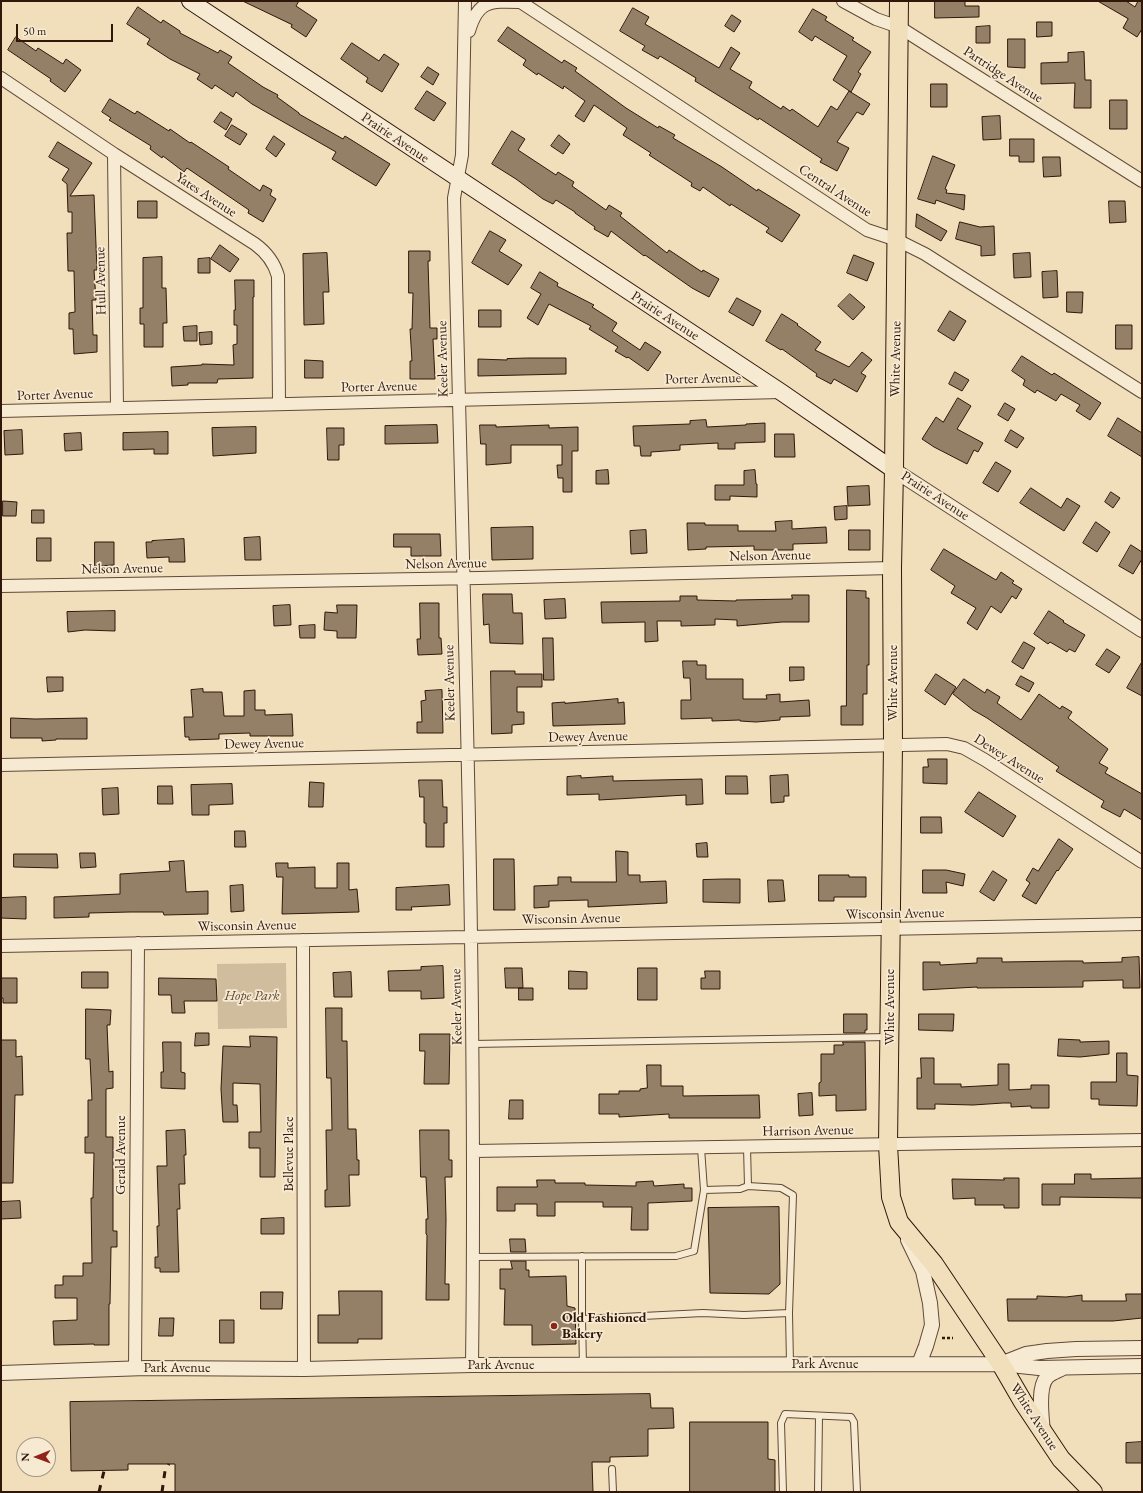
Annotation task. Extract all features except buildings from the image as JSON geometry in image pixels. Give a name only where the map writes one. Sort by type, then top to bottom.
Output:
[{"type":"main road","name":"Prairie Avenue","points":[[190,1],[781,392],[894,470]]},
{"type":"main road","name":"White Avenue","points":[[899,1],[892,568],[893,744],[888,1144],[891,1197],[899,1222],[934,1264],[982,1337],[1018,1414],[1046,1454],[1078,1492]]},
{"type":"main road","name":"White Avenue","points":[[994,1364],[1023,1402],[1061,1459],[1093,1492]]},
{"type":"street","name":"Keeler Avenue","points":[[465,1],[462,155],[454,198],[471,936],[474,1151],[472,1365]]},
{"type":"street","name":"Partridge Avenue","points":[[843,1],[876,20],[899,27],[1142,181]]},
{"type":"street","points":[[464,51],[474,13],[481,5],[488,2],[520,2]]},
{"type":"street","name":"Central Avenue","points":[[520,2],[867,230],[897,240],[925,254],[1142,392]]},
{"type":"street","name":"Yates Avenue","points":[[1,78],[114,154],[254,244],[268,256],[275,266],[278,276],[279,403]]},
{"type":"street","name":"Hull Avenue","points":[[114,154],[117,408]]},
{"type":"street","name":"Porter Avenue","points":[[1,411],[279,403],[781,392]]},
{"type":"street","name":"Prairie Avenue","points":[[894,470],[1142,630]]},
{"type":"street","name":"Nelson Avenue","points":[[1,586],[463,578],[892,568]]},
{"type":"street","name":"Dewey Avenue","points":[[1,765],[947,744],[964,748],[985,760],[1142,862]]},
{"type":"street","name":"Wisconsin Avenue","points":[[1,946],[1142,924]]},
{"type":"street","name":"Bellevue Place","points":[[303,940],[304,1369]]},
{"type":"street","name":"Gerald Avenue","points":[[135,1368],[138,943]]},
{"type":"street","name":"Harrison Avenue","points":[[474,1151],[1142,1140]]},
{"type":"street","points":[[899,1222],[923,1271],[930,1303],[932,1325],[919,1364]]},
{"type":"street","name":"Park Avenue","points":[[994,1364],[1026,1354],[1047,1351],[1142,1348]]},
{"type":"street","name":"Park Avenue","points":[[1,1373],[135,1368],[304,1369],[472,1365],[994,1364],[1039,1368],[1142,1366]]},
{"type":"street","points":[[1043,1433],[1041,1395],[1043,1385],[1046,1377],[1065,1367]]},
{"type":"lane","points":[[472,1044],[890,1037]]},
{"type":"lane","points":[[747,1147],[748,1186]]},
{"type":"lane","points":[[473,1257],[676,1256],[694,1251],[704,1190],[701,1148]]},
{"type":"lane","points":[[704,1190],[740,1189],[748,1186],[781,1188],[793,1195],[789,1313],[790,1364]]},
{"type":"lane","points":[[582,1256],[583,1365]]},
{"type":"lane","points":[[582,1319],[703,1313],[744,1315],[789,1313]]},
{"type":"lane","points":[[783,1492],[781,1423],[785,1414],[851,1416],[854,1422],[857,1492]]},
{"type":"lane","points":[[818,1492],[819,1416]]},
{"type":"lane","points":[[612,1469],[613,1492]]},
{"type":"path","points":[[938,1338],[951,1339]]},
{"type":"green space","name":"Hope Park","points":[[286,963],[287,1028],[218,1029],[217,964]]},
{"type":"railway","points":[[162,1492],[165,1471],[169,1464]]},
{"type":"railway","points":[[99,1492],[104,1471]]},
{"type":"place","name":"Old Fashioned Bakery","points":[[554,1326]]}]
